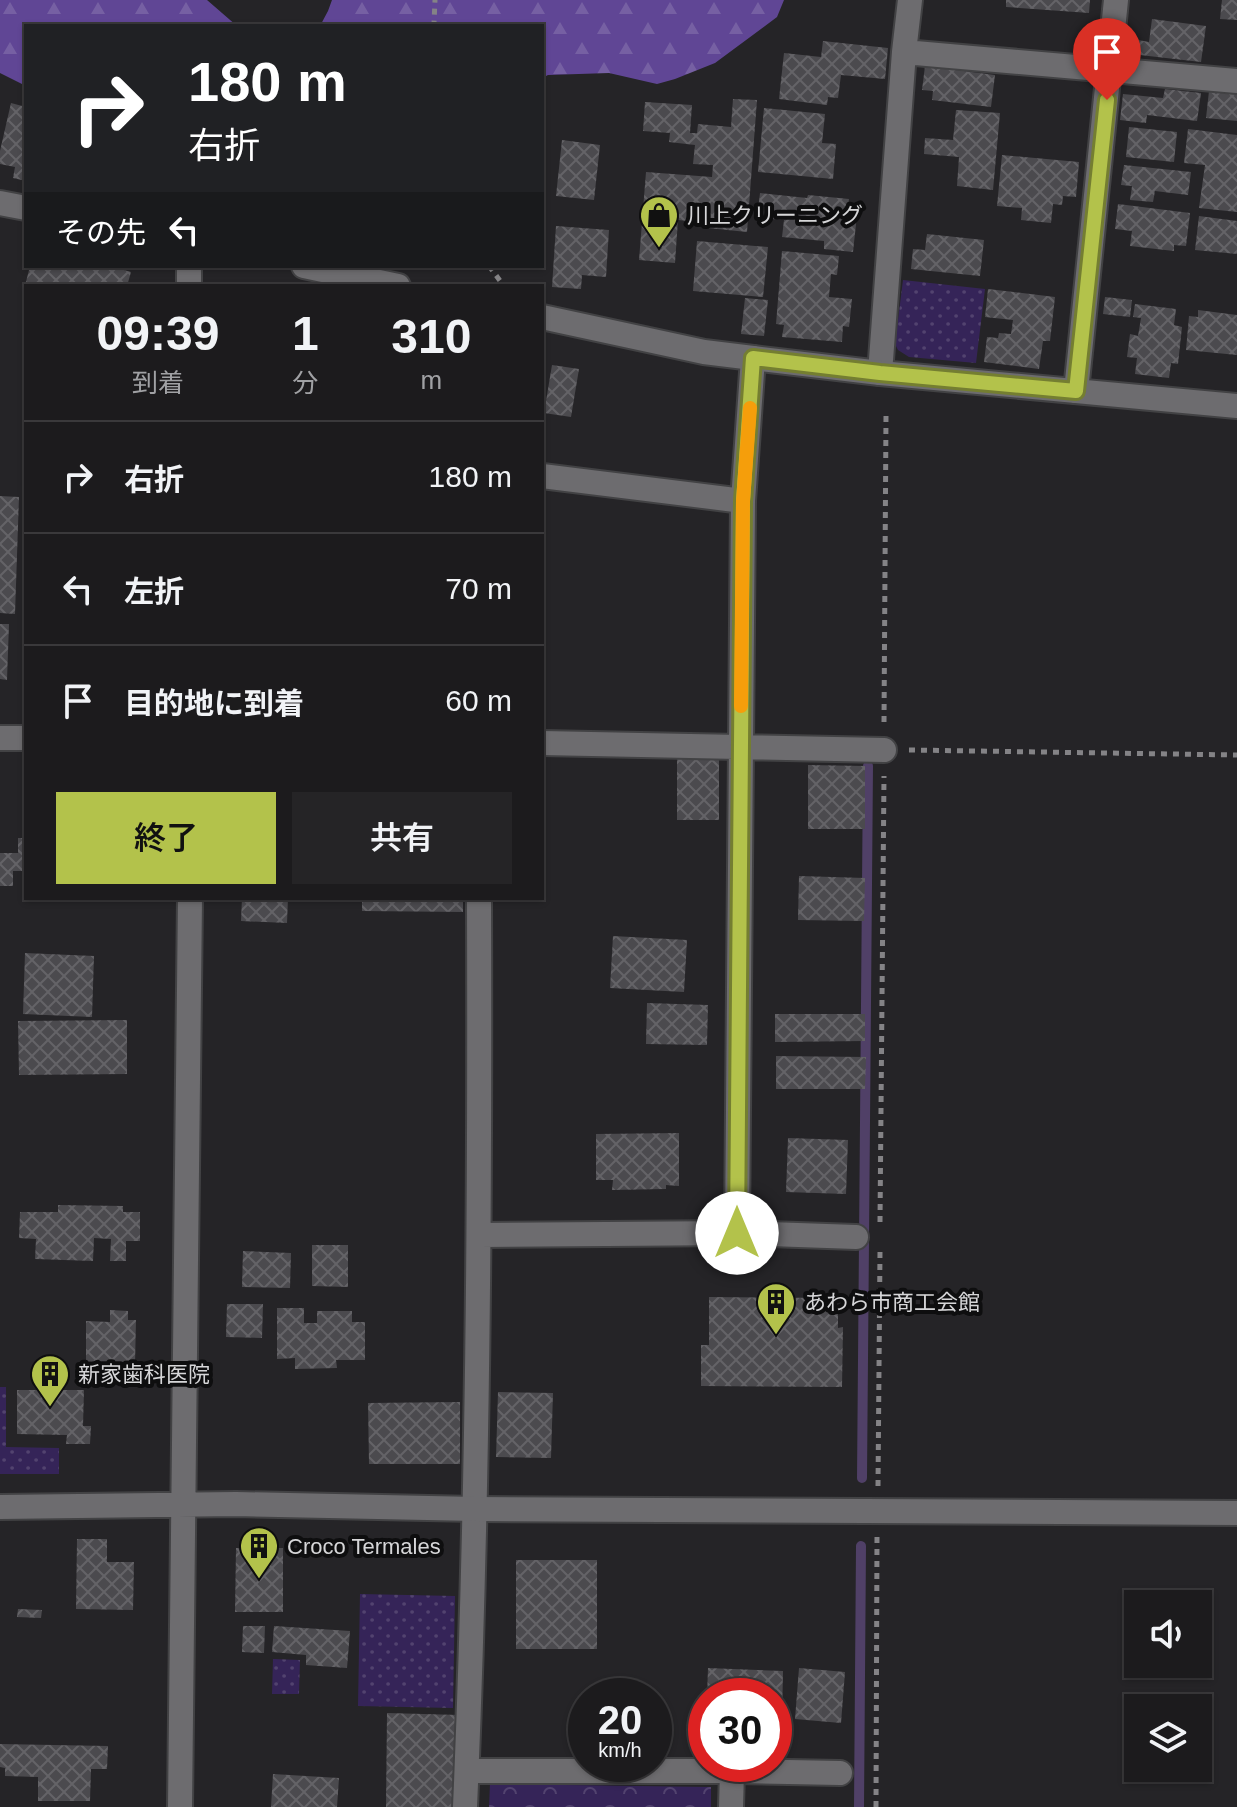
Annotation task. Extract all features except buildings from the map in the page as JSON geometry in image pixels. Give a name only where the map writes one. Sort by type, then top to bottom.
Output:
[{"type":"street","points":[[880,373],[910,0]]},
{"type":"street","points":[[1076,391],[1116,0]]},
{"type":"street","points":[[904,52],[1237,81]]},
{"type":"street","points":[[0,203],[24,208]]},
{"type":"street","points":[[313,268],[389,284]]},
{"type":"street","points":[[544,317],[704,352],[880,373],[1237,406]]},
{"type":"street","points":[[737,1233],[743,501],[753,358]]},
{"type":"street","points":[[544,476],[743,501]]},
{"type":"street","points":[[0,738],[24,738]]},
{"type":"street","points":[[544,743],[884,750]]},
{"type":"street","points":[[180,1807],[190,900]]},
{"type":"street","points":[[465,1807],[476,1509],[480,1235],[479,900]]},
{"type":"street","points":[[480,1235],[737,1233],[868,1239]]},
{"type":"street","points":[[0,1507],[236,1504],[476,1509],[1237,1513]]},
{"type":"street","points":[[467,1771],[688,1771]]},
{"type":"street","points":[[792,1772],[840,1773]]},
{"type":"street","points":[[731,1807],[732,1782]]},
{"type":"path","points":[[433,24],[435,0]]},
{"type":"path","points":[[880,1225],[886,416]]},
{"type":"path","points":[[884,750],[1237,755]]},
{"type":"path","points":[[868,1239],[877,1511],[876,1807]]},
{"type":"green space","points":[[0,0],[207,0],[235,24],[24,24],[24,85],[0,73]]},
{"type":"green space","points":[[332,0],[784,0],[777,17],[715,63],[657,84],[609,73],[544,77],[544,24],[321,24]]},
{"type":"green space","points":[[903,280],[985,289],[976,363],[909,357],[898,350],[895,344]]},
{"type":"green space","points":[[0,1387],[6,1387],[6,1447],[59,1448],[59,1474],[0,1474]]},
{"type":"green space","points":[[360,1594],[455,1596],[453,1708],[358,1706]]},
{"type":"green space","points":[[273,1659],[300,1660],[299,1694],[272,1694]]},
{"type":"green space","points":[[490,1784],[711,1787],[711,1807],[489,1807]]},
{"type":"waterway","points":[[862,1478],[868,766]]},
{"type":"waterway","points":[[859,1807],[861,1546]]},
{"type":"slow traffic","points":[[741,706],[743,501],[750,408]]},
{"type":"place","name":"川上クリーニング","points":[[659,249]]},
{"type":"place","name":"あわら市商工会館","points":[[776,1336]]},
{"type":"place","name":"新家歯科医院","points":[[50,1408]]},
{"type":"place","name":"Croco Termales","points":[[259,1580]]},
{"type":"route","points":[[737,1233],[743,501],[753,358],[1076,391],[1107,100]]}]
